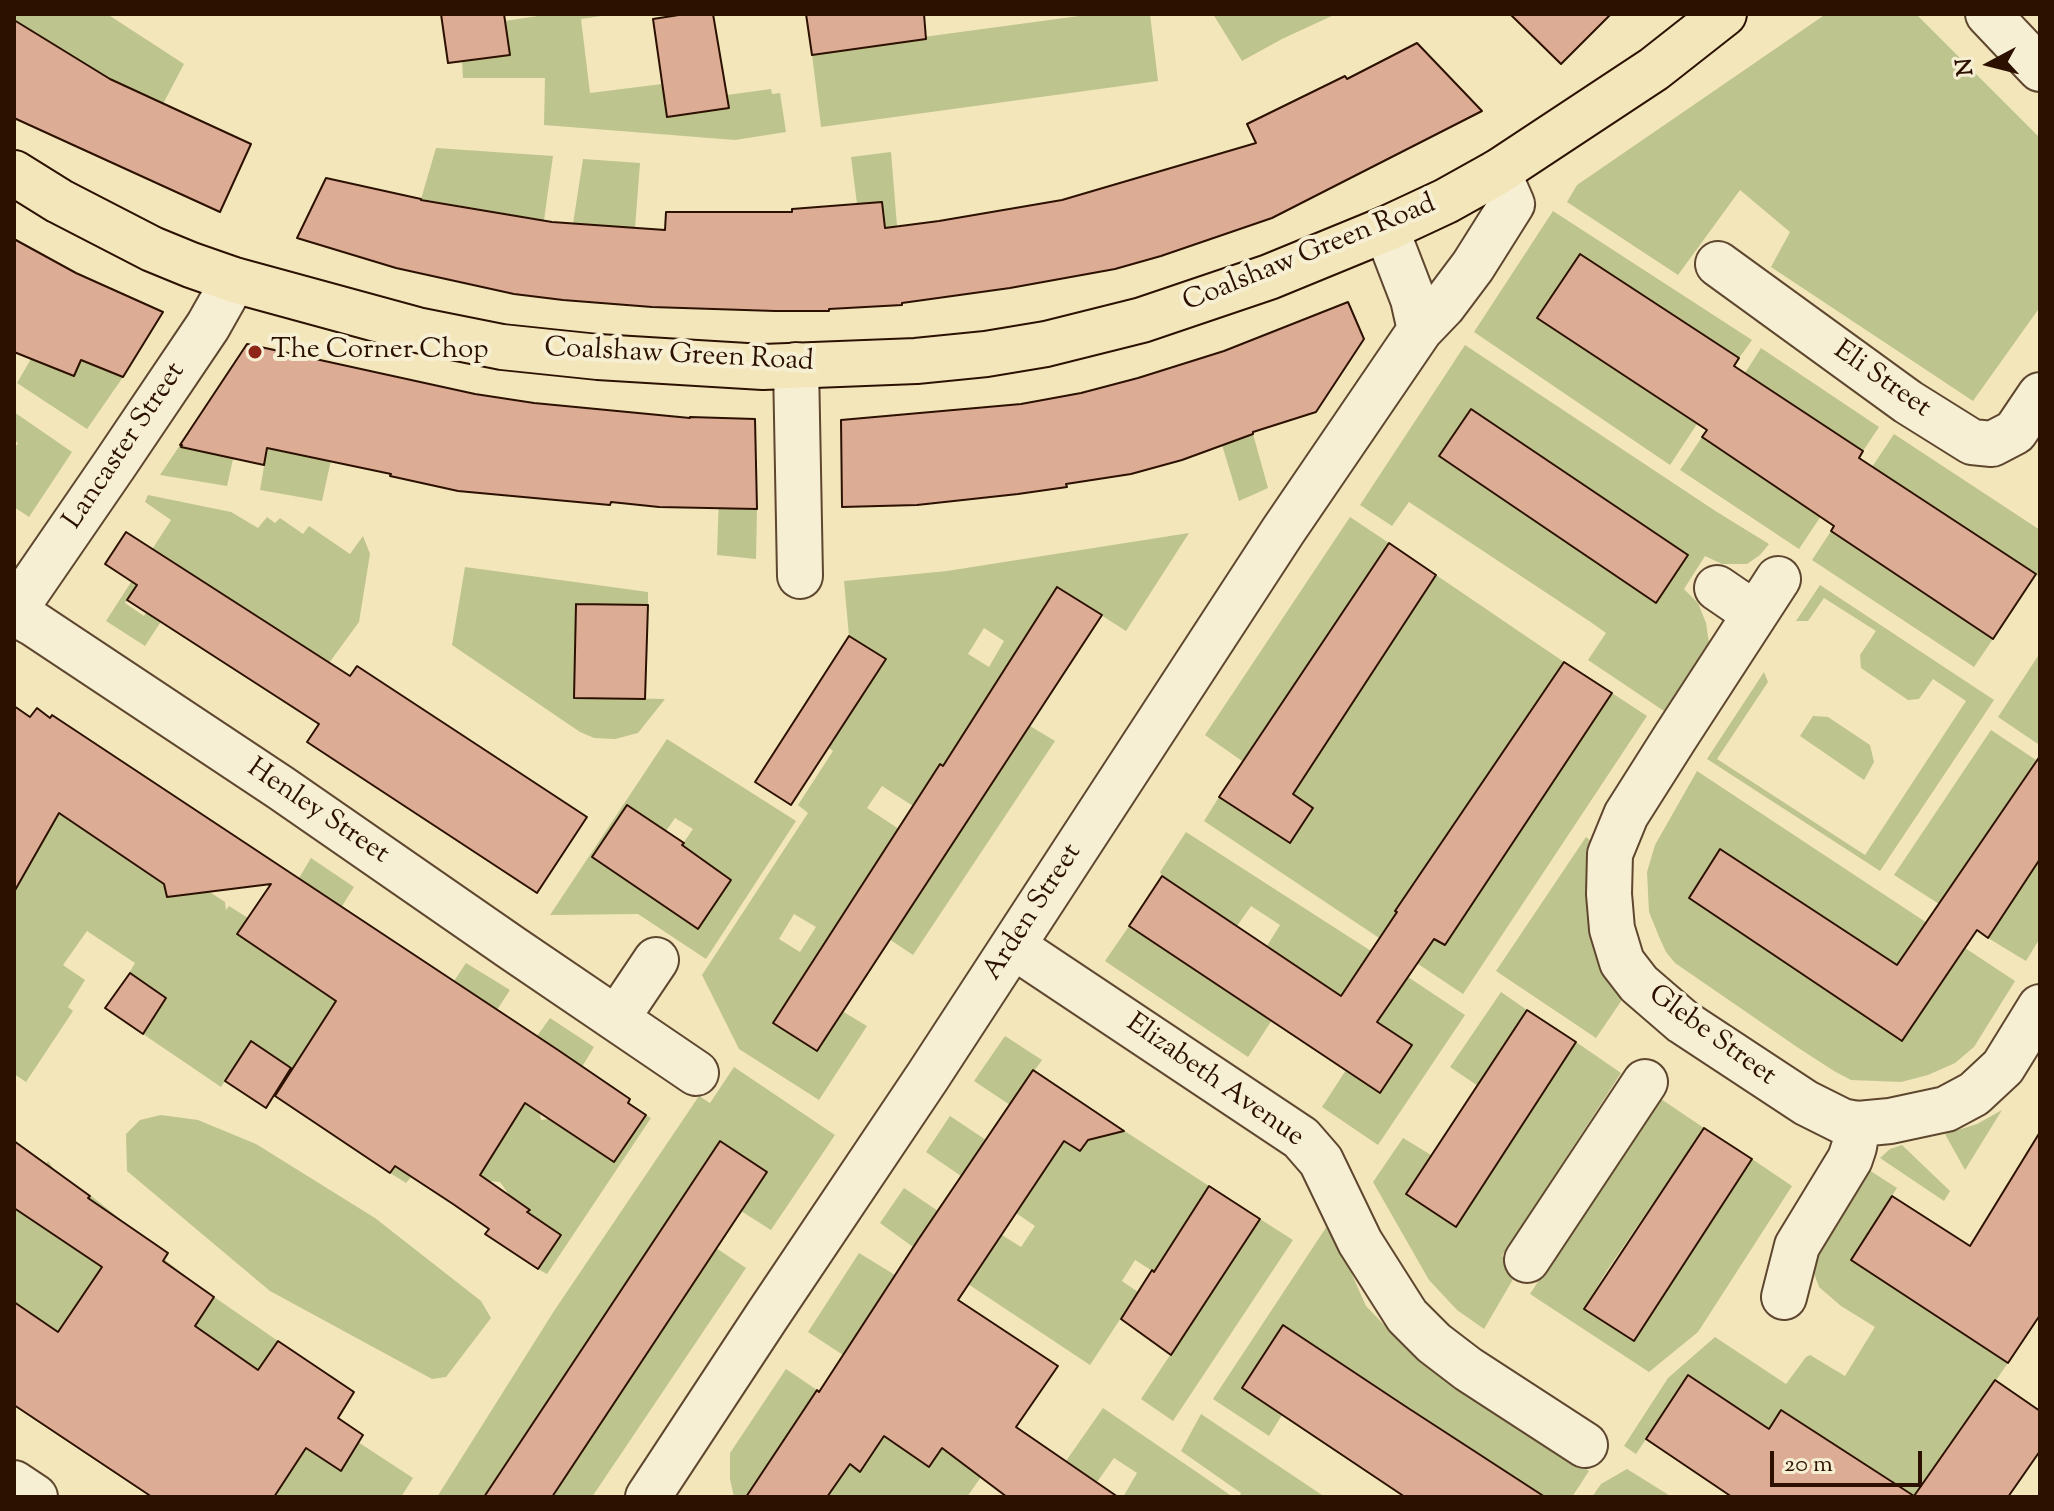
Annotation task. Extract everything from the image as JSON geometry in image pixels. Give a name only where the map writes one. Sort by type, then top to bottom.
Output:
[{"type":"main road","name":"Coalshaw Green Road","points":[[14,173],[59,201],[152,249],[234,280],[417,330],[502,347],[598,357],[763,367],[916,361],[1046,344],[1142,320],[1269,277],[1386,229],[1498,172],[1654,69],[1724,14]]},
{"type":"street","points":[[2008,21],[2040,69]]},
{"type":"street","name":"Arden Street","points":[[650,1497],[1275,544],[1420,330],[1465,276],[1512,204],[1498,172]]},
{"type":"street","points":[[1386,229],[1413,299],[1420,330]]},
{"type":"street","name":"Eli Street","points":[[1718,264],[1908,402],[1972,442],[1992,444],[2015,432],[2040,395]]},
{"type":"street","name":"Lancaster Street","points":[[14,612],[191,351],[234,280]]},
{"type":"street","points":[[796,365],[800,576]]},
{"type":"street","name":"Glebe Street","points":[[1717,588],[1767,596],[1626,815],[1610,854],[1612,929],[1622,962],[1639,984],[1683,1022],[1806,1103],[1842,1121],[1858,1124],[1890,1121],[1946,1109],[1974,1094],[2003,1067],[2040,1007]]},
{"type":"street","name":"Henley Street","points":[[14,612],[281,788],[696,1073]]},
{"type":"street","name":"Elizabeth Avenue","points":[[1013,946],[1301,1138],[1321,1161],[1360,1242],[1407,1316],[1434,1343],[1468,1369],[1585,1445]]},
{"type":"street","points":[[617,1018],[656,960]]},
{"type":"street","points":[[1527,1260],[1645,1082]]},
{"type":"street","points":[[1784,1297],[1797,1246],[1850,1159],[1858,1124]]},
{"type":"street","points":[[14,1483],[35,1497]]},
{"type":"green space","points":[[14,14],[107,14],[184,64],[163,104],[105,77],[14,20]]},
{"type":"green space","points":[[551,14],[615,14],[581,19],[590,93],[662,84],[668,117],[728,108],[727,95],[771,89],[772,94],[780,93],[786,132],[735,140],[544,125],[545,78],[463,78],[462,61],[505,21]]},
{"type":"green space","points":[[1094,14],[1150,14],[1158,81],[821,127],[812,55]]},
{"type":"green space","points":[[1213,14],[1336,14],[1242,61]]},
{"type":"green space","points":[[1826,14],[1916,14],[2040,138],[2040,307],[1973,401],[1771,267],[1790,232],[1740,190],[1678,275],[1567,202],[1577,185]]},
{"type":"green space","points":[[436,148],[553,156],[544,220],[421,199]]},
{"type":"green space","points":[[891,152],[897,226],[885,228],[882,202],[857,204],[851,157]]},
{"type":"green space","points":[[583,159],[640,163],[635,228],[573,224]]},
{"type":"green space","points":[[1553,211],[1752,340],[1739,358],[1580,255],[1537,318],[1697,424],[1670,465],[1474,332]]},
{"type":"green space","points":[[1465,345],[1769,544],[1747,564],[1722,564],[1705,556],[1684,589],[1698,603],[1706,623],[1709,643],[1664,711],[1588,660],[1606,633],[1592,623],[1409,502],[1392,526],[1360,505]],"holes":[[[1471,409],[1688,555],[1656,602],[1439,457]]]},
{"type":"green space","points":[[1761,348],[1879,427],[1863,451],[1745,373]]},
{"type":"green space","points":[[35,352],[81,360],[123,377],[87,429],[17,383]]},
{"type":"green space","points":[[14,412],[72,452],[29,517],[14,507],[14,449],[18,443],[14,440]]},
{"type":"green space","points":[[290,433],[303,436],[300,455],[317,459],[322,440],[335,442],[322,501],[260,490],[267,449],[286,452]]},
{"type":"green space","points":[[1253,434],[1268,488],[1239,501],[1219,435],[1236,440]]},
{"type":"green space","points":[[1894,434],[2040,530],[2040,577],[1872,467]]},
{"type":"green space","points":[[1702,437],[1821,516],[1799,549],[1680,470]]},
{"type":"green space","points":[[180,445],[233,459],[227,486],[160,475]]},
{"type":"green space","points":[[719,494],[737,508],[757,509],[756,559],[717,555]]},
{"type":"green space","points":[[148,495],[231,512],[258,528],[267,517],[275,523],[280,518],[303,534],[309,526],[350,554],[363,536],[370,554],[359,622],[329,663],[157,553],[125,603],[144,616],[147,611],[162,620],[145,646],[106,621],[171,520],[145,502]]},
{"type":"green space","points":[[1350,517],[1389,543],[1242,761],[1205,735]]},
{"type":"green space","points":[[1831,531],[1993,639],[1974,667],[1812,560]]},
{"type":"green space","points":[[1189,533],[1126,631],[1057,587],[962,737],[1005,765],[1030,726],[1055,741],[913,955],[889,939],[871,872],[821,947],[773,1023],[842,1011],[867,1026],[819,1100],[739,1049],[702,975],[808,813],[798,805],[833,751],[828,747],[885,659],[849,636],[844,581],[947,571]],"holes":[[[984,628],[1004,641],[989,667],[968,654]],[[882,786],[913,806],[899,829],[867,808]],[[794,914],[816,927],[800,952],[779,939]]]},
{"type":"green space","points":[[465,567],[648,592],[648,605],[576,604],[574,697],[665,699],[638,733],[615,739],[594,738],[580,732],[452,645]]},
{"type":"green space","points":[[1436,575],[1564,662],[1395,911],[1436,940],[1445,945],[1612,693],[1647,716],[1463,994],[1204,821],[1219,797],[1290,843],[1292,794]]},
{"type":"green space","points":[[1820,585],[1994,700],[1880,871],[1707,759],[1764,672],[1768,682],[1717,759],[1865,855],[1966,701],[1933,679],[1919,699],[1908,700],[1861,668],[1860,655],[1876,631],[1824,598],[1808,621],[1796,621]]},
{"type":"green space","points":[[2040,653],[2040,741],[2038,744],[1998,717]]},
{"type":"green space","points":[[1813,716],[1828,717],[1870,745],[1874,762],[1864,780],[1800,736]]},
{"type":"green space","points":[[1991,730],[2036,760],[1939,904],[1894,875]]},
{"type":"green space","points":[[667,739],[796,821],[706,959],[638,914],[550,915]],"holes":[[[627,806],[666,831],[675,818],[693,829],[682,845],[731,880],[698,929],[592,857]]]},
{"type":"green space","points":[[1697,771],[2015,981],[1974,1047],[1955,1063],[1901,1082],[1851,1080],[1797,1047],[1675,963],[1666,952],[1649,912],[1647,872],[1655,845]],"holes":[[[1720,850],[1935,991],[1902,1041],[1689,898]]]},
{"type":"green space","points":[[14,784],[116,832],[107,846],[136,865],[176,808],[163,880],[165,890],[173,896],[193,881],[225,902],[226,910],[229,906],[248,918],[237,934],[334,902],[299,878],[311,858],[354,887],[337,914],[322,965],[310,984],[364,1020],[454,981],[466,963],[510,990],[491,1019],[496,1112],[513,1122],[525,1103],[540,1113],[541,1120],[548,1119],[614,1162],[646,1115],[651,1118],[547,1274],[538,1269],[561,1235],[527,1212],[529,1209],[510,1196],[500,1182],[489,1181],[468,1167],[412,1176],[406,1183],[390,1173],[414,1136],[311,1120],[299,1112],[320,1082],[295,1065],[292,1069],[251,1042],[221,1087],[143,1034],[166,998],[129,973],[135,963],[87,931],[63,965],[85,980],[68,1007],[73,1011],[26,1082],[14,1074]]},
{"type":"green space","points":[[1186,832],[1371,951],[1340,996],[1267,946],[1280,925],[1251,906],[1237,926],[1162,876],[1160,872]]},
{"type":"green space","points":[[1586,837],[1592,842],[1587,866],[1586,903],[1593,937],[1624,997],[1596,1038],[1496,971]]},
{"type":"green space","points":[[2040,859],[2040,938],[2026,961],[1988,938]]},
{"type":"green space","points":[[1129,926],[1272,1020],[1248,1057],[1105,961]]},
{"type":"green space","points":[[1408,977],[1465,1015],[1378,1145],[1322,1107],[1346,1070],[1381,1093],[1412,1045],[1378,1022]]},
{"type":"green space","points":[[1501,992],[1527,1010],[1478,1086],[1450,1067]]},
{"type":"green space","points":[[550,1018],[594,1047],[580,1070],[537,1036]]},
{"type":"green space","points":[[1005,1036],[1042,1060],[1010,1105],[974,1081]]},
{"type":"green space","points":[[1576,1042],[1621,1073],[1502,1256],[1519,1269],[1484,1329],[1457,1310],[1429,1280],[1373,1182],[1403,1138],[1431,1155],[1406,1194],[1456,1226]]},
{"type":"green space","points":[[734,1067],[835,1135],[771,1230],[741,1211],[721,1142],[670,1216],[564,1378],[716,1248],[746,1268],[592,1497],[552,1497],[594,1433],[484,1497],[437,1497],[554,1311],[699,1096],[710,1103]]},
{"type":"green space","points":[[1658,1097],[1704,1128],[1584,1309],[1634,1341],[1752,1159],[1792,1186],[1698,1332],[1649,1372],[1530,1294]]},
{"type":"green space","points":[[2002,1110],[1965,1170],[1945,1134],[1977,1124]]},
{"type":"green space","points":[[161,1115],[198,1120],[256,1144],[375,1218],[481,1301],[491,1318],[446,1377],[432,1379],[270,1291],[127,1171],[126,1134],[140,1120]]},
{"type":"green space","points":[[1100,1115],[1209,1186],[1154,1272],[1135,1260],[1122,1281],[1138,1292],[1090,1365],[968,1284],[1002,1235],[1021,1247],[1035,1226],[1016,1213],[1063,1141],[1080,1151],[1103,1128]]},
{"type":"green space","points":[[950,1116],[986,1140],[961,1176],[926,1152]]},
{"type":"green space","points":[[1902,1145],[1950,1191],[1944,1201],[1880,1158],[1890,1149]]},
{"type":"green space","points":[[48,1161],[55,1171],[25,1215],[59,1238],[90,1195],[129,1226],[98,1273],[164,1259],[197,1285],[173,1321],[190,1333],[214,1297],[278,1341],[246,1387],[317,1367],[335,1378],[309,1418],[315,1454],[341,1470],[358,1442],[413,1478],[401,1497],[274,1497],[14,1305],[14,1209]]},
{"type":"green space","points":[[1869,1170],[1897,1188],[1851,1260],[2008,1363],[1915,1497],[1782,1410],[1769,1429],[1689,1375],[1636,1454],[1624,1446],[1668,1378],[1715,1337],[1786,1384],[1810,1355],[1845,1376],[1875,1327],[1841,1306],[1819,1287],[1811,1265]]},
{"type":"green space","points":[[904,1188],[938,1211],[913,1247],[880,1223]]},
{"type":"green space","points":[[1260,1219],[1293,1240],[1173,1421],[1141,1399]]},
{"type":"green space","points":[[1329,1223],[1366,1306],[1410,1352],[1589,1471],[1572,1497],[1545,1497],[1284,1325],[1242,1388],[1282,1415],[1269,1436],[1213,1399]]},
{"type":"green space","points":[[859,1253],[895,1275],[843,1355],[808,1332]]},
{"type":"green space","points":[[786,1369],[817,1390],[751,1489],[761,1497],[734,1497],[730,1453]]},
{"type":"green space","points":[[1103,1408],[1233,1497],[1123,1497],[1137,1473],[1114,1458],[1097,1482],[1066,1461]]},
{"type":"green space","points":[[1201,1414],[1325,1497],[1239,1497],[1241,1493],[1181,1451]]},
{"type":"green space","points":[[884,1435],[929,1467],[942,1449],[981,1477],[967,1497],[827,1497],[850,1464],[859,1472]]},
{"type":"green space","points":[[1627,1469],[1672,1497],[1592,1497],[1601,1484]]},
{"type":"building","points":[[441,14],[504,14],[510,55],[448,63]]},
{"type":"building","points":[[713,14],[729,108],[667,117],[653,19]]},
{"type":"building","points":[[806,14],[924,14],[926,39],[812,55]]},
{"type":"building","points":[[1510,14],[1611,14],[1561,64]]},
{"type":"building","points":[[14,20],[110,79],[251,144],[220,212],[14,118]]},
{"type":"building","points":[[1417,43],[1482,111],[1272,218],[1115,269],[1010,288],[902,305],[829,311],[652,307],[514,294],[396,268],[297,238],[326,178],[421,200],[552,222],[665,230],[666,212],[792,212],[792,209],[882,202],[885,228],[1062,200],[1256,143],[1247,124]]},
{"type":"building","points":[[14,239],[76,273],[163,312],[123,377],[81,360],[74,376],[14,352]]},
{"type":"building","points":[[1580,254],[1739,358],[1734,366],[1863,451],[1859,458],[2036,574],[1993,639],[1831,531],[1834,526],[1702,437],[1707,430],[1537,318]]},
{"type":"building","points":[[1348,302],[1364,339],[1316,412],[1253,432],[1182,460],[1131,474],[1066,484],[1067,487],[917,505],[842,507],[841,420],[1021,404],[1081,393],[1224,351]]},
{"type":"building","points":[[247,344],[475,394],[534,403],[690,418],[755,419],[757,509],[659,507],[611,502],[610,505],[458,491],[267,448],[264,465],[181,447]]},
{"type":"building","points":[[1471,409],[1688,555],[1656,603],[1439,456]]},
{"type":"building","points":[[126,532],[350,676],[357,666],[587,817],[537,893],[307,742],[319,724],[127,600],[137,585],[105,564]]},
{"type":"building","points":[[1389,543],[1436,575],[1293,794],[1313,808],[1290,843],[1219,797]]},
{"type":"building","points":[[1057,587],[1102,615],[817,1051],[773,1023]]},
{"type":"building","points":[[576,604],[648,605],[645,699],[574,698]]},
{"type":"building","points":[[849,636],[886,659],[791,805],[755,782]]},
{"type":"building","points":[[1564,662],[1612,693],[1445,945],[1434,939],[1377,1022],[1412,1045],[1380,1093],[1129,926],[1162,876],[1341,996]]},
{"type":"building","points":[[14,706],[30,717],[37,708],[50,718],[52,715],[558,1050],[630,1099],[628,1103],[646,1115],[614,1162],[525,1103],[480,1175],[561,1235],[538,1269],[485,1234],[489,1229],[453,1204],[395,1166],[390,1173],[275,1096],[336,1001],[237,934],[271,884],[167,897],[164,884],[59,813],[14,892]]},
{"type":"building","points":[[2040,756],[2040,859],[1988,938],[1977,930],[1902,1041],[1689,898],[1720,849],[1897,965]]},
{"type":"building","points":[[627,805],[684,843],[682,845],[731,880],[698,929],[592,857]]},
{"type":"building","points":[[130,973],[166,998],[143,1034],[105,1008]]},
{"type":"building","points":[[1527,1010],[1576,1042],[1456,1227],[1406,1194]]},
{"type":"building","points":[[251,1041],[291,1068],[266,1108],[225,1081]]},
{"type":"building","points":[[1033,1070],[1124,1131],[1088,1140],[1080,1151],[1064,1141],[958,1300],[1058,1366],[1016,1427],[1118,1497],[1007,1497],[942,1448],[929,1467],[884,1436],[860,1472],[850,1464],[827,1497],[746,1497],[817,1390],[819,1392]]},
{"type":"building","points":[[1704,1128],[1752,1159],[1634,1341],[1584,1309]]},
{"type":"building","points":[[2040,1132],[2040,1315],[2008,1363],[1851,1260],[1892,1196],[1970,1246]]},
{"type":"building","points":[[14,1141],[90,1196],[88,1198],[168,1253],[163,1261],[214,1297],[195,1326],[258,1370],[278,1341],[354,1392],[338,1418],[363,1435],[341,1471],[306,1448],[274,1497],[152,1497],[14,1405],[14,1302],[58,1332],[102,1267],[14,1208]]},
{"type":"building","points":[[720,1141],[767,1172],[552,1497],[484,1497]]},
{"type":"building","points":[[1209,1186],[1260,1219],[1171,1355],[1121,1319]]},
{"type":"building","points":[[1283,1325],[1545,1497],[1405,1497],[1242,1388]]},
{"type":"building","points":[[1688,1375],[1769,1429],[1781,1410],[1914,1496],[1995,1380],[2040,1411],[2040,1451],[2008,1497],[1732,1497],[1646,1439]]},
{"type":"place","name":"The Corner Chop","points":[[255,352]]}]
